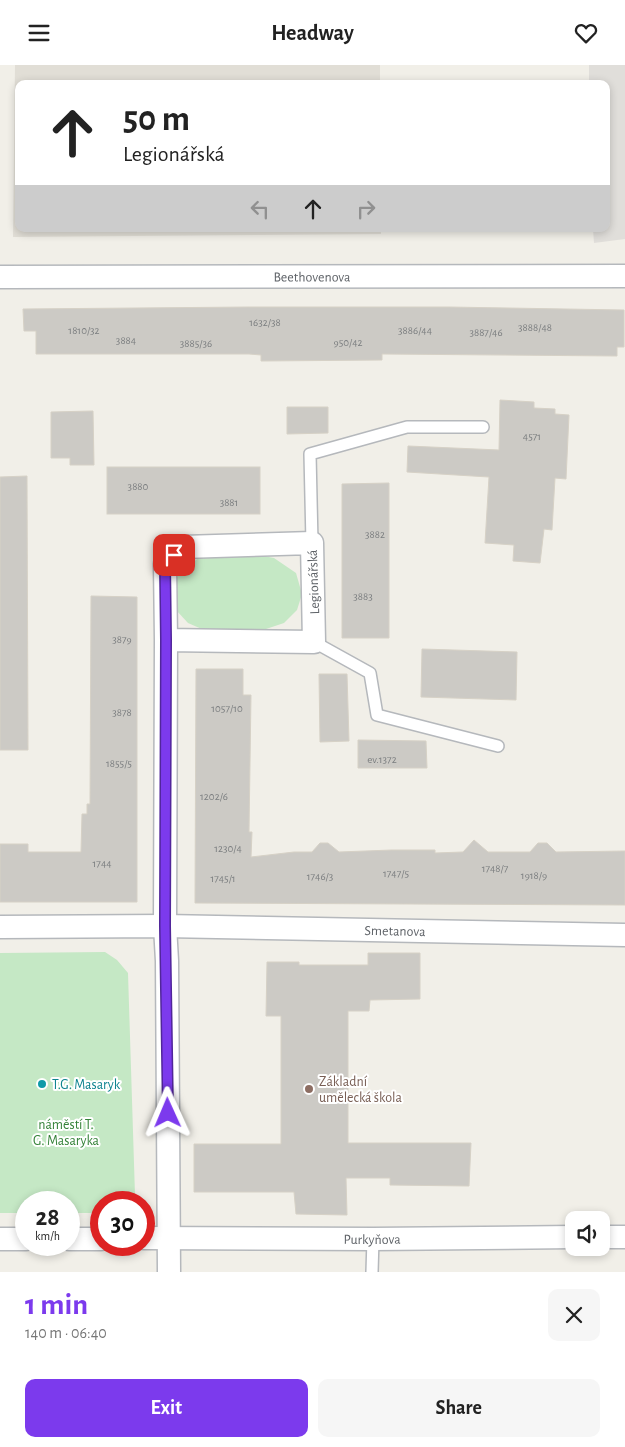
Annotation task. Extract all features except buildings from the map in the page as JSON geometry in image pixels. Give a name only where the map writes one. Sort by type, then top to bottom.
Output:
[{"type":"street","name":"Beethovenova","points":[[0,277],[625,276]]},
{"type":"street","name":"Legionářská","points":[[165,926],[165,564],[183,547],[312,543],[314,643]]},
{"type":"street","points":[[166,640],[314,643]]},
{"type":"street","points":[[0,927],[165,926],[167,961],[169,1272]]},
{"type":"street","name":"Smetanova","points":[[165,926],[625,935]]},
{"type":"street","name":"Purkyňova","points":[[169,1238],[565,1237]]},
{"type":"street","points":[[610,1237],[625,1237]]},
{"type":"street","points":[[155,1238],[169,1238]]},
{"type":"street","points":[[0,1239],[15,1239]]},
{"type":"lane","points":[[312,543],[310,454],[407,427],[483,427]]},
{"type":"lane","points":[[314,643],[370,673],[377,715],[498,746]]},
{"type":"lane","points":[[372,1272],[373,1239]]},
{"type":"shaded area","points":[[15,65],[380,65],[380,80],[15,80],[15,232],[381,232],[381,234],[13,237]]},
{"type":"shaded area","points":[[589,65],[625,65],[625,239],[594,243],[593,232],[610,232],[610,80],[589,80]]},
{"type":"green space","points":[[247,553],[274,558],[296,573],[302,594],[297,610],[284,623],[266,629],[238,632],[204,630],[188,623],[176,610],[171,589],[181,570],[199,558]]},
{"type":"green space","name":"náměstí T. G. Masaryka","points":[[105,952],[117,960],[128,973],[135,1191],[90,1191],[90,1213],[80,1213],[80,1191],[15,1191],[15,1213],[0,1213],[0,953]]},
{"type":"place","name":"T.G. Masaryk","points":[[42,1084]]},
{"type":"place","name":"Základní umělecká škola","points":[[309,1089]]},
{"type":"route","points":[[168,1113],[165,926],[165,564],[174,555]]}]
